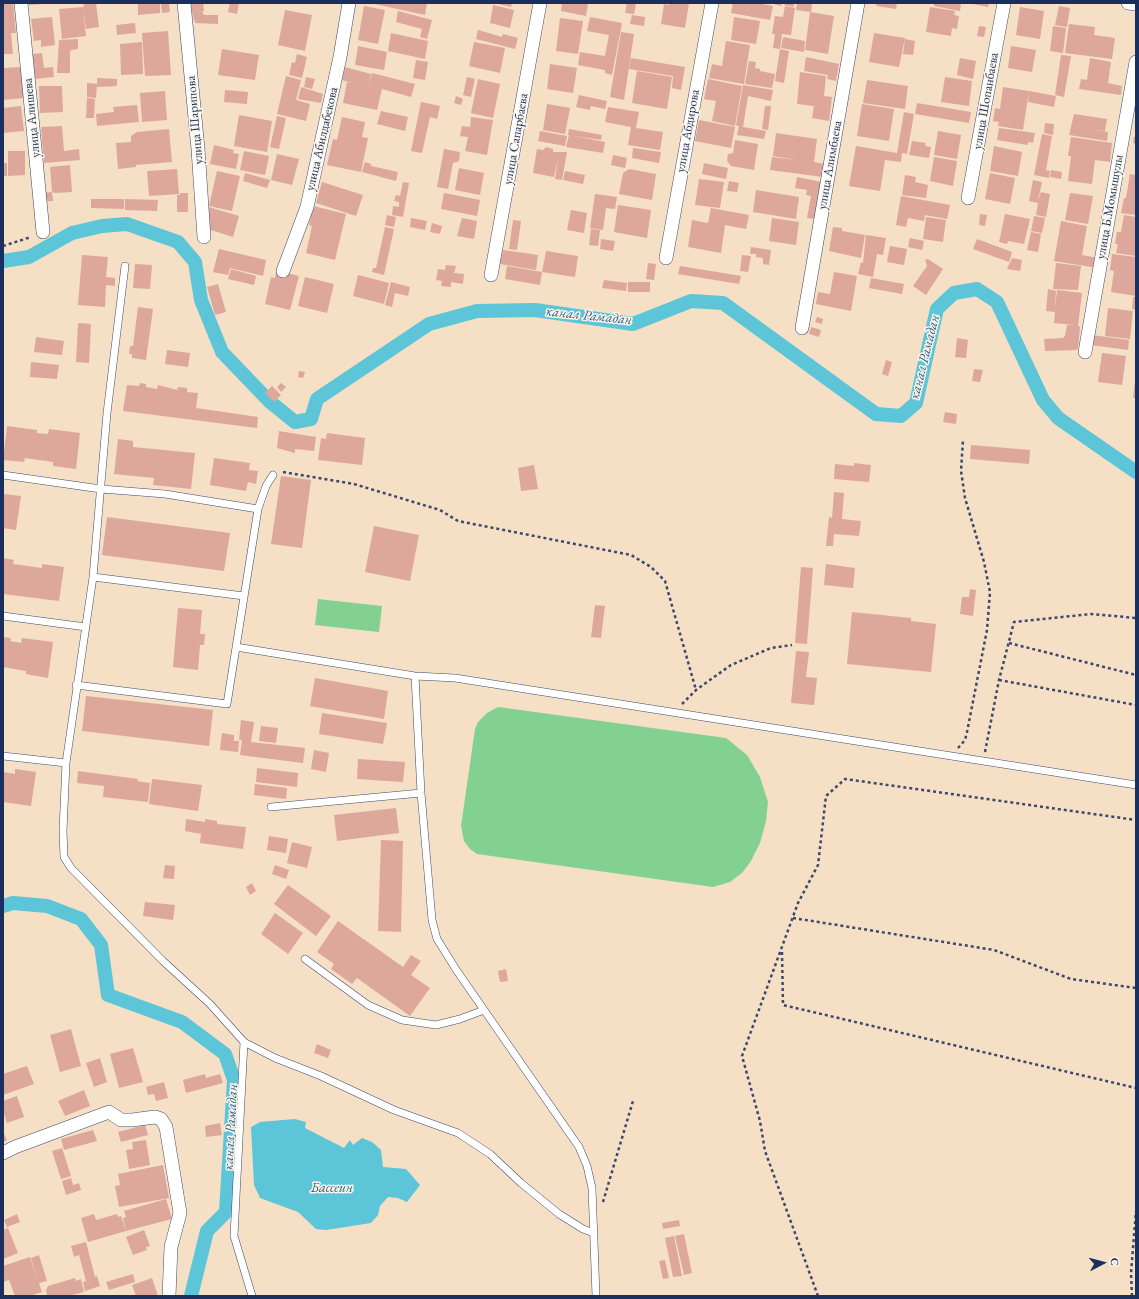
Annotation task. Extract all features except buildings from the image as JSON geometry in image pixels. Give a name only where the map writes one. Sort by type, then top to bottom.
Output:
[{"type":"street","name":"улица Алишева","points":[[21,3],[43,232]]},
{"type":"street","name":"улица Шарипова","points":[[184,3],[198,149],[204,237]]},
{"type":"street","name":"улица Абилдабекова","points":[[283,271],[307,207],[340,57],[349,3]]},
{"type":"street","name":"улица Сапарбаева","points":[[491,275],[540,3]]},
{"type":"street","name":"улица Абдирова","points":[[666,258],[712,3]]},
{"type":"street","name":"улица Алимбаева","points":[[802,328],[858,3]]},
{"type":"street","name":"улица Шопанбаева","points":[[968,198],[1004,3]]},
{"type":"street","points":[[1128,3],[1136,4]]},
{"type":"street","name":"улица Б.Момышулы","points":[[1085,352],[1136,62]]},
{"type":"street","points":[[3,1153],[15,1147],[109,1112],[121,1120],[155,1117],[161,1119],[166,1127],[180,1213],[171,1247],[170,1296]]},
{"type":"lane","points":[[125,266],[107,413],[102,489],[93,577],[76,685],[66,762],[63,831],[64,857],[67,862],[163,961],[210,1004],[244,1042],[275,1058],[321,1076],[394,1110],[458,1133],[490,1154],[521,1183],[559,1214],[583,1229],[594,1233]]},
{"type":"lane","points":[[3,475],[102,489],[165,494],[258,509]]},
{"type":"lane","points":[[76,685],[227,704],[258,509],[266,486],[273,475]]},
{"type":"lane","points":[[93,577],[244,596]]},
{"type":"lane","points":[[3,616],[86,627]]},
{"type":"lane","points":[[236,647],[415,676],[455,678],[1136,785]]},
{"type":"lane","points":[[415,676],[421,793],[432,920],[435,932],[442,949],[580,1146],[587,1166],[592,1188],[596,1296]]},
{"type":"lane","points":[[3,756],[66,762]]},
{"type":"lane","points":[[271,807],[421,793]]},
{"type":"lane","points":[[305,959],[368,1004],[402,1020],[436,1025],[460,1019],[484,1010]]},
{"type":"lane","points":[[244,1042],[234,1230],[252,1296]]},
{"type":"path","points":[[3,246],[43,232]]},
{"type":"path","points":[[943,754],[958,748],[965,740],[987,630],[990,592],[984,562],[964,498],[962,471],[963,440]]},
{"type":"path","points":[[273,475],[279,472],[290,472],[354,484],[440,510],[458,521],[631,555],[651,567],[665,581],[696,690]]},
{"type":"path","points":[[983,761],[999,680],[1014,622],[1091,614],[1136,618]]},
{"type":"path","points":[[1009,643],[1136,675]]},
{"type":"path","points":[[674,713],[696,690],[731,665],[771,648],[792,645]]},
{"type":"path","points":[[999,680],[1136,705]]},
{"type":"path","points":[[818,1296],[764,1151],[760,1121],[742,1056],[798,903],[818,865],[826,796],[845,779],[1136,820]]},
{"type":"path","points":[[793,918],[994,950],[1071,979],[1136,988]]},
{"type":"path","points":[[782,950],[783,1005],[1136,1088]]},
{"type":"path","points":[[603,1204],[633,1102]]},
{"type":"path","points":[[1132,1296],[1131,1273],[1136,1212]]},
{"type":"green space","points":[[318,599],[382,606],[379,632],[315,625]]},
{"type":"green space","points":[[498,707],[726,738],[747,755],[760,777],[768,802],[766,821],[760,843],[751,861],[742,873],[730,882],[713,887],[477,854],[470,849],[464,841],[461,826],[475,729],[478,722],[487,713]]},
{"type":"water","name":"Бассеин","points":[[295,1119],[306,1122],[305,1128],[344,1148],[350,1140],[353,1145],[362,1138],[372,1142],[381,1150],[383,1167],[406,1169],[420,1185],[407,1202],[398,1198],[388,1197],[380,1206],[378,1215],[371,1223],[326,1230],[316,1229],[298,1212],[260,1198],[254,1185],[251,1127],[260,1122]]},
{"type":"waterway","name":"канал Рамадан","points":[[3,261],[29,257],[72,233],[102,226],[127,224],[178,242],[195,262],[201,300],[222,352],[269,401],[295,422],[311,419],[317,399],[429,324],[477,311],[535,310],[633,324],[691,301],[723,303],[876,414],[901,416],[916,403],[937,309],[954,293],[977,289],[997,302],[1043,400],[1058,418],[1136,472]]},
{"type":"waterway","name":"канал Рамадан","points":[[3,906],[13,903],[47,906],[81,919],[101,945],[108,995],[182,1022],[225,1054],[234,1080],[226,1212],[207,1231],[191,1296]]}]
